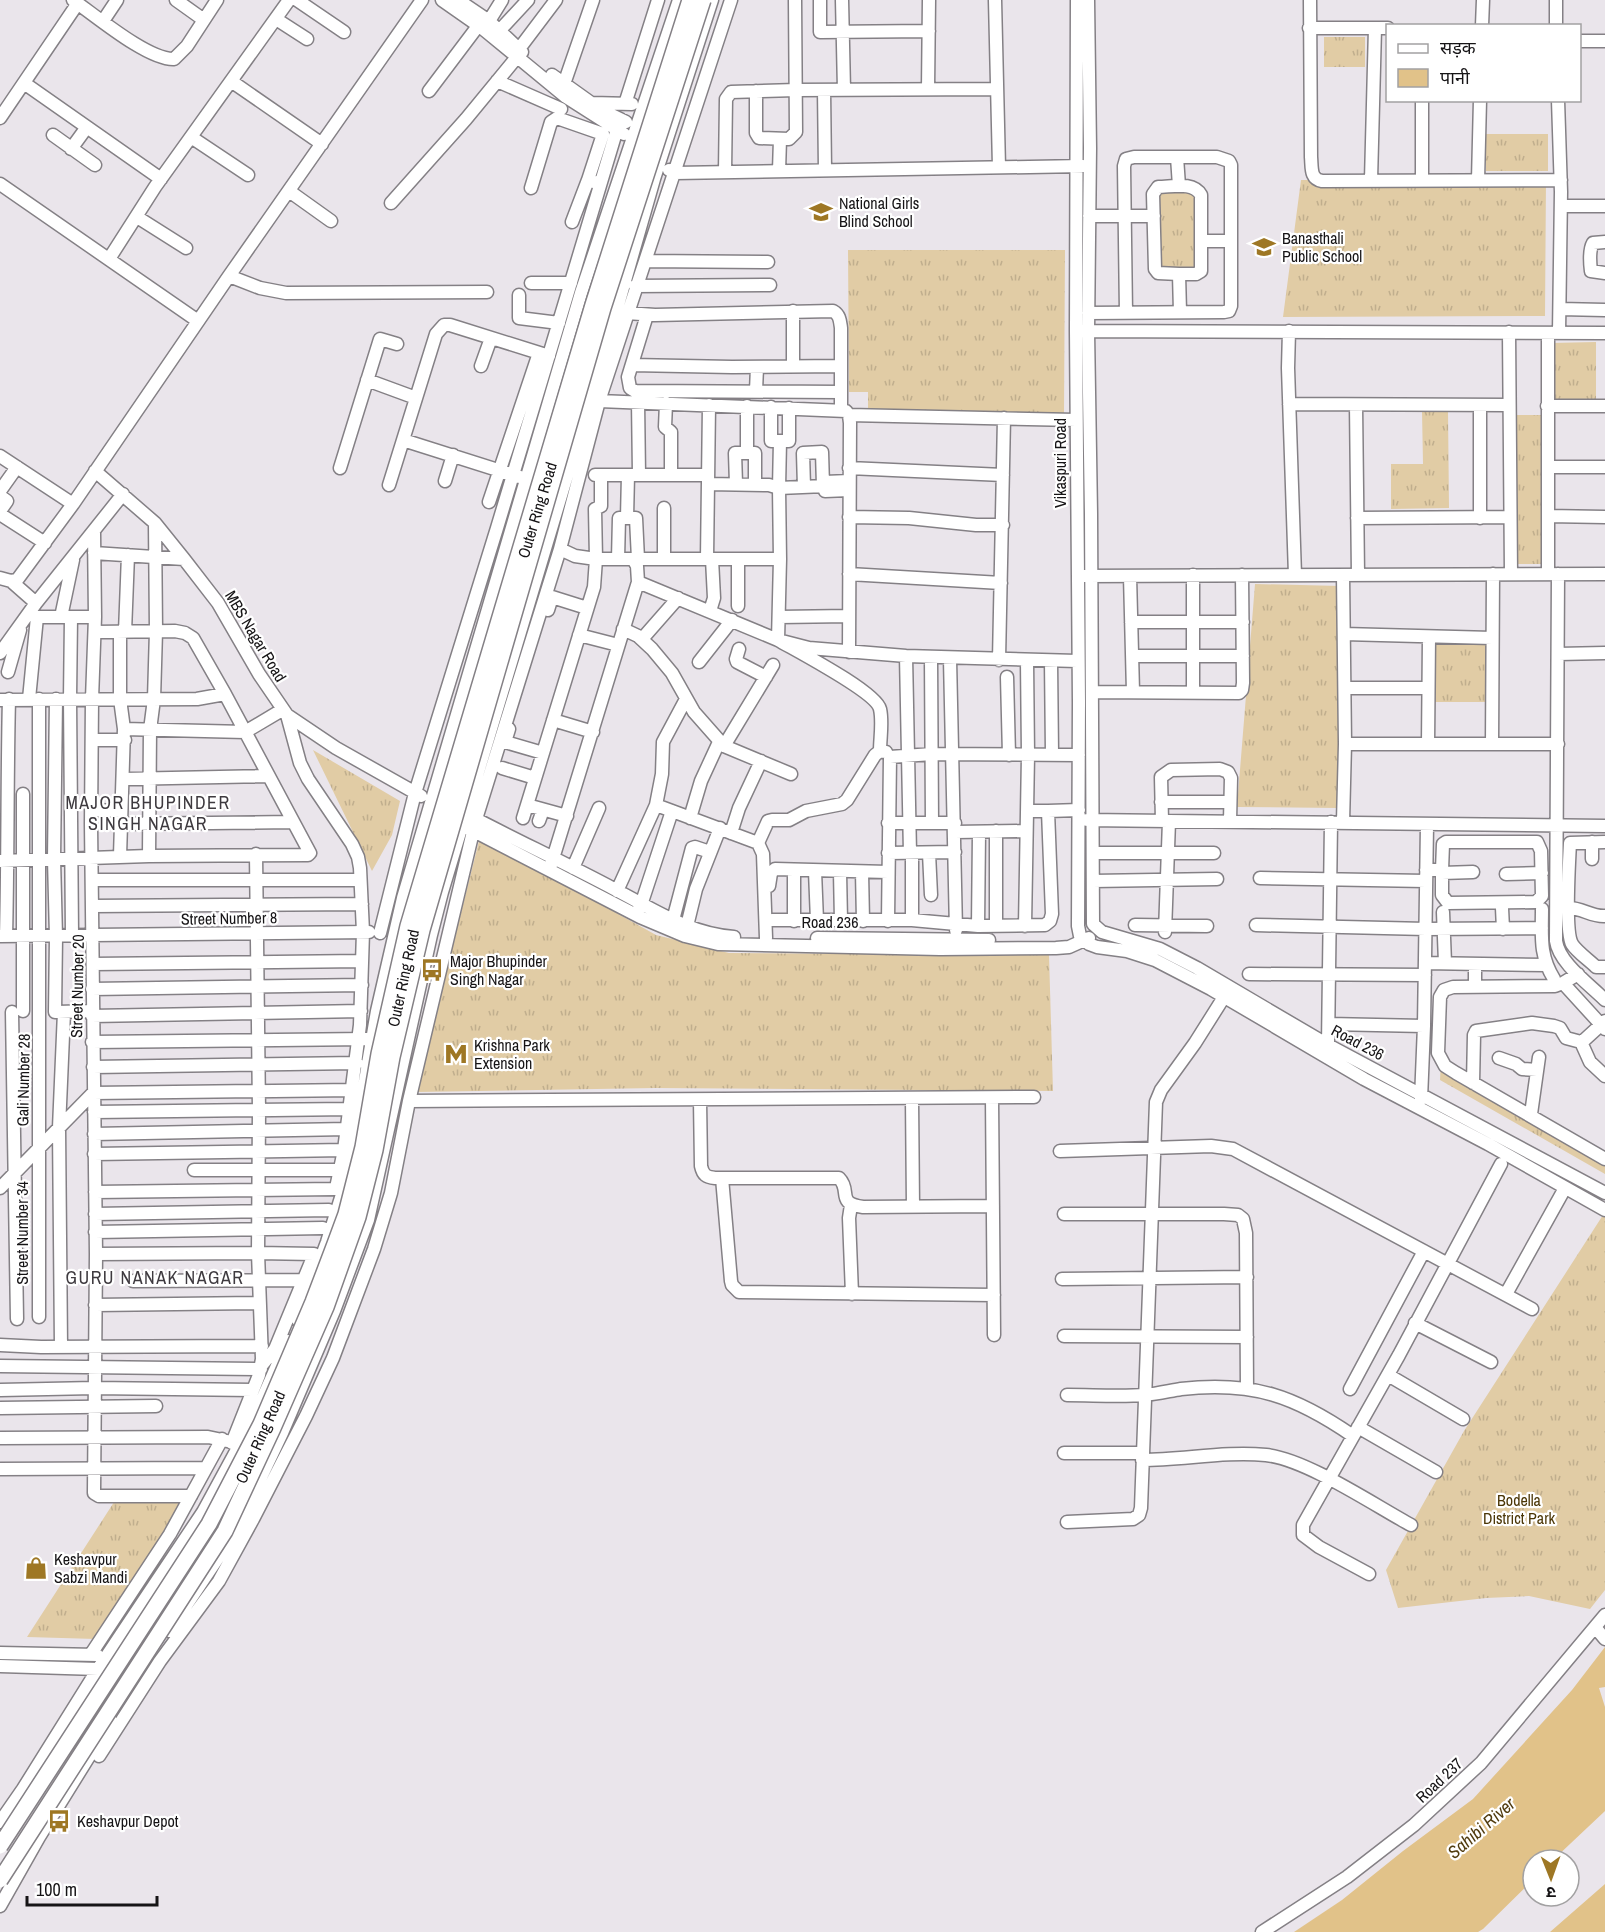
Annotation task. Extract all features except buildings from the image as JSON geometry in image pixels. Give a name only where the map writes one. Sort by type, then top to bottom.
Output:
[{"type":"main road","name":"Outer Ring Road","points":[[0,1846],[209,1524],[261,1424],[335,1244],[346,1214],[363,1147],[379,1054],[408,926],[593,305],[690,0]]},
{"type":"main road","name":"Outer Ring Road","points":[[0,1880],[225,1531],[326,1307],[361,1206],[375,1150],[392,1057],[422,930],[603,308],[703,0]]},
{"type":"street","points":[[103,21],[117,0]]},
{"type":"street","points":[[176,0],[204,20]]},
{"type":"street","points":[[0,118],[76,2],[150,54],[174,59],[187,46],[217,0]]},
{"type":"street","points":[[109,259],[191,137],[289,0]]},
{"type":"street","points":[[297,0],[344,32]]},
{"type":"street","points":[[5,580],[17,580],[45,543],[422,0]]},
{"type":"street","points":[[442,0],[500,30],[561,108],[603,134],[572,222]]},
{"type":"street","points":[[458,0],[518,53],[619,125]]},
{"type":"street","points":[[429,91],[502,0]]},
{"type":"street","points":[[500,30],[528,0]]},
{"type":"street","points":[[392,203],[497,81],[556,0]]},
{"type":"street","points":[[564,84],[593,0]]},
{"type":"street","points":[[625,104],[658,0]]},
{"type":"street","name":"Outer Ring Road","points":[[0,1822],[107,1655],[203,1512],[231,1442],[297,1322],[327,1242],[350,1169],[365,1039],[432,797],[581,294],[679,0]]},
{"type":"street","name":"Outer Ring Road","points":[[0,1906],[39,1837],[146,1665],[234,1534],[282,1433],[334,1311],[368,1220],[431,935],[447,876],[469,822],[496,708],[654,179],[712,0]]},
{"type":"street","points":[[39,1837],[48,1830],[160,1661],[219,1581],[306,1416],[333,1358],[374,1250],[391,1193],[469,822],[560,549],[599,401],[627,313],[731,0]]},
{"type":"street","points":[[756,91],[756,133],[762,140],[789,139],[796,132],[795,0]]},
{"type":"street","points":[[820,0],[820,32],[929,31]]},
{"type":"street","points":[[842,0],[844,90]]},
{"type":"street","points":[[928,89],[929,0]]},
{"type":"street","points":[[995,0],[999,167]]},
{"type":"street","name":"Vikaspuri Road","points":[[1077,0],[1077,166],[1091,576],[1093,881],[1096,926]]},
{"type":"street","name":"Vikaspuri Road","points":[[1080,934],[1076,420],[1082,331],[1088,313],[1090,166],[1088,0]]},
{"type":"street","points":[[1310,0],[1310,140],[1315,178],[1322,181],[1561,180]]},
{"type":"street","points":[[1482,24],[1483,0]]},
{"type":"street","points":[[1556,0],[1556,24]]},
{"type":"street","points":[[276,19],[307,39]]},
{"type":"street","points":[[1310,28],[1381,28],[1371,180]]},
{"type":"street","points":[[1581,41],[1605,41]]},
{"type":"street","points":[[657,67],[687,77]]},
{"type":"street","points":[[231,81],[322,144]]},
{"type":"street","points":[[497,81],[561,108],[619,125],[635,133]]},
{"type":"street","points":[[24,83],[110,149]]},
{"type":"street","points":[[725,172],[726,99],[731,92],[997,89]]},
{"type":"street","points":[[824,90],[825,170]]},
{"type":"street","points":[[591,103],[645,102]]},
{"type":"street","points":[[1422,102],[1422,180]]},
{"type":"street","points":[[1478,180],[1480,102]]},
{"type":"street","points":[[1558,102],[1561,180],[1560,309],[1554,333],[1547,406],[1548,516],[1558,654],[1558,826],[1569,936],[1572,944],[1596,967],[1605,967]]},
{"type":"street","points":[[531,188],[551,122],[561,108]]},
{"type":"street","points":[[61,114],[162,179]]},
{"type":"street","points":[[489,502],[544,355],[559,323],[619,125]]},
{"type":"street","points":[[72,148],[86,129]]},
{"type":"street","points":[[53,135],[95,165]]},
{"type":"street","points":[[191,137],[248,175]]},
{"type":"street","points":[[779,171],[780,139]]},
{"type":"street","points":[[1177,157],[1179,186]]},
{"type":"street","points":[[1088,313],[1126,313],[1150,313],[1228,311],[1231,306],[1231,165],[1229,161],[1217,157],[1126,159],[1124,216],[1126,313]]},
{"type":"street","points":[[659,166],[675,173],[1090,166]]},
{"type":"street","points":[[622,170],[654,179]]},
{"type":"street","points":[[588,180],[600,184]]},
{"type":"street","points":[[0,184],[198,321]]},
{"type":"street","points":[[1179,186],[1196,188],[1201,195],[1201,271],[1196,274],[1158,273],[1156,271],[1153,194],[1155,189],[1179,186]]},
{"type":"street","points":[[289,191],[331,221]]},
{"type":"street","points":[[611,205],[644,214]]},
{"type":"street","points":[[1561,206],[1605,206]]},
{"type":"street","points":[[1089,216],[1154,216]]},
{"type":"street","points":[[137,217],[186,248]]},
{"type":"street","points":[[1201,241],[1230,241]]},
{"type":"street","points":[[1605,242],[1593,243],[1591,247],[1591,271],[1605,273]]},
{"type":"street","points":[[645,261],[768,262]]},
{"type":"street","points":[[1179,274],[1180,312]]},
{"type":"street","points":[[229,276],[260,288],[286,293],[487,292]]},
{"type":"street","points":[[531,282],[571,283]]},
{"type":"street","points":[[636,286],[770,285]]},
{"type":"street","points":[[519,295],[519,318],[559,323]]},
{"type":"street","points":[[1560,309],[1605,310]]},
{"type":"street","points":[[793,311],[793,366]]},
{"type":"street","points":[[627,313],[647,315],[826,311],[837,314],[841,328],[841,392],[845,412],[849,480],[849,652]]},
{"type":"street","points":[[1150,313],[1150,332]]},
{"type":"street","points":[[647,315],[628,384],[635,391],[841,392]]},
{"type":"street","points":[[388,485],[439,329],[444,325],[450,325],[544,355]]},
{"type":"street","points":[[1082,331],[1605,333]]},
{"type":"street","points":[[1289,331],[1295,575]]},
{"type":"street","points":[[1509,332],[1511,574]]},
{"type":"street","points":[[481,366],[491,338]]},
{"type":"street","points":[[340,468],[380,339],[397,345]]},
{"type":"street","points":[[380,933],[415,791],[513,476],[544,355]]},
{"type":"street","points":[[632,365],[841,366]]},
{"type":"street","points":[[756,367],[756,391]]},
{"type":"street","points":[[367,380],[416,398]]},
{"type":"street","points":[[599,401],[1076,420]]},
{"type":"street","points":[[627,518],[634,475],[638,401]]},
{"type":"street","points":[[666,403],[665,427],[671,432],[671,475]]},
{"type":"street","points":[[1289,404],[1509,405]]},
{"type":"street","points":[[709,405],[709,559],[714,598],[710,611]]},
{"type":"street","points":[[1356,405],[1358,575]]},
{"type":"street","points":[[1480,405],[1480,518]]},
{"type":"street","points":[[747,406],[747,452]]},
{"type":"street","points":[[1547,406],[1605,406]]},
{"type":"street","points":[[771,407],[771,441],[789,441],[789,408]]},
{"type":"street","points":[[999,660],[1004,525],[1004,418]]},
{"type":"street","points":[[403,440],[526,479]]},
{"type":"street","points":[[778,640],[780,441]]},
{"type":"street","points":[[736,484],[735,453],[747,452],[755,453],[755,484]]},
{"type":"street","points":[[804,487],[803,453],[822,452],[824,486]]},
{"type":"street","points":[[445,481],[453,455]]},
{"type":"street","points":[[0,456],[73,504]]},
{"type":"street","points":[[0,491],[17,467]]},
{"type":"street","points":[[1548,467],[1605,467]]},
{"type":"street","name":"MBS Nagar Road","points":[[95,471],[155,523],[184,559],[218,603],[284,712],[336,748],[415,791],[432,797]]},
{"type":"street","points":[[523,818],[594,587],[595,509],[601,506],[598,475],[671,475],[736,484],[769,484],[779,488],[824,486]]},
{"type":"street","points":[[824,486],[825,482],[849,480],[1003,475]]},
{"type":"street","points":[[0,653],[36,603],[123,494]]},
{"type":"street","points":[[0,496],[7,501],[0,513],[45,543]]},
{"type":"street","points":[[664,508],[664,559]]},
{"type":"street","points":[[1548,516],[1605,517]]},
{"type":"street","points":[[849,517],[909,518],[976,525],[1004,525]]},
{"type":"street","points":[[1357,518],[1510,517]]},
{"type":"street","points":[[552,863],[638,582],[635,559],[636,518],[619,518],[618,559]]},
{"type":"street","points":[[149,856],[150,730],[154,699],[156,631],[155,523]]},
{"type":"street","name":"Street Number 20","points":[[94,533],[92,1013],[96,1254],[95,1495],[191,1496]]},
{"type":"street","points":[[560,549],[576,556],[596,559],[780,560]]},
{"type":"street","points":[[94,553],[184,559]]},
{"type":"street","points":[[120,856],[124,735],[120,699],[128,555]]},
{"type":"street","points":[[72,936],[70,699],[66,617],[74,557]]},
{"type":"street","points":[[738,559],[738,606]]},
{"type":"street","points":[[849,574],[1001,584]]},
{"type":"street","points":[[1492,744],[1493,574]]},
{"type":"street","points":[[1077,576],[1605,574]]},
{"type":"street","points":[[1192,575],[1193,693]]},
{"type":"street","points":[[1092,692],[1239,693],[1243,683],[1242,575]]},
{"type":"street","points":[[1329,1045],[1331,880],[1345,744],[1343,575]]},
{"type":"street","points":[[1130,576],[1133,692]]},
{"type":"street","points":[[5,580],[36,603]]},
{"type":"street","points":[[638,582],[778,640],[856,686],[877,702],[880,709],[880,751],[871,761],[847,800],[836,806],[806,811],[794,819],[768,821],[758,843]]},
{"type":"street","points":[[543,753],[505,742],[552,597],[587,608]]},
{"type":"street","points":[[642,639],[678,598]]},
{"type":"street","points":[[779,617],[849,616]]},
{"type":"street","name":"Gali Number 28","points":[[39,1148],[38,794],[34,699],[37,617],[66,617]]},
{"type":"street","points":[[66,617],[95,617]]},
{"type":"street","points":[[8,672],[23,620]]},
{"type":"street","points":[[699,662],[732,620]]},
{"type":"street","points":[[1131,621],[1243,622]]},
{"type":"street","points":[[623,629],[642,639],[672,674],[686,699],[722,744],[791,774]]},
{"type":"street","points":[[4,861],[120,856],[308,855],[309,850],[193,638],[185,633],[156,631],[95,632]]},
{"type":"street","points":[[1344,634],[1492,638]]},
{"type":"street","points":[[579,635],[618,645]]},
{"type":"street","points":[[1428,744],[1429,637]]},
{"type":"street","points":[[778,640],[809,648],[906,657],[1077,662]]},
{"type":"street","points":[[739,649],[737,662],[766,677]]},
{"type":"street","points":[[1558,654],[1605,653]]},
{"type":"street","points":[[1132,656],[1243,656]]},
{"type":"street","points":[[906,657],[912,920]]},
{"type":"street","points":[[931,658],[932,823]]},
{"type":"street","points":[[950,659],[956,940]]},
{"type":"street","points":[[1025,926],[1027,661]]},
{"type":"street","points":[[1051,661],[1052,754]]},
{"type":"street","points":[[690,818],[701,781],[773,665]]},
{"type":"street","points":[[1007,677],[1009,755]]},
{"type":"street","points":[[1345,688],[1427,688]]},
{"type":"street","points":[[3,936],[4,699],[197,699],[214,698],[225,694]]},
{"type":"street","points":[[463,697],[496,708]]},
{"type":"street","points":[[56,699],[54,858],[60,1012],[61,1347]]},
{"type":"street","points":[[617,891],[656,805],[662,774],[663,742],[686,699]]},
{"type":"street","points":[[92,740],[150,730],[244,732],[284,712],[300,763],[358,856],[363,932],[361,1011],[365,1039],[357,1063],[344,1150],[329,1210],[314,1254],[275,1349],[261,1367]]},
{"type":"street","points":[[553,720],[593,732]]},
{"type":"street","points":[[1345,744],[1558,744]]},
{"type":"street","points":[[880,751],[886,751],[892,755],[1079,754]]},
{"type":"street","points":[[888,921],[888,760],[892,755]]},
{"type":"street","points":[[687,926],[696,889],[710,852],[739,808],[761,761]]},
{"type":"street","points":[[502,768],[535,778]]},
{"type":"street","points":[[1165,929],[1167,854],[1161,802],[1161,777],[1171,770],[1220,769],[1228,772],[1231,778],[1230,821]]},
{"type":"street","points":[[123,779],[268,776]]},
{"type":"street","points":[[3,794],[92,793]]},
{"type":"street","points":[[17,1319],[12,1012],[22,936],[23,794]]},
{"type":"street","points":[[1161,802],[1230,802]]},
{"type":"street","points":[[527,805],[541,815],[567,816]]},
{"type":"street","points":[[656,805],[758,843],[763,854],[768,938]]},
{"type":"street","points":[[575,869],[599,808]]},
{"type":"street","points":[[92,810],[121,811]]},
{"type":"street","points":[[638,909],[672,811]]},
{"type":"street","points":[[1027,811],[1079,815],[1093,820],[1605,826]]},
{"type":"street","points":[[772,921],[912,920],[978,926],[1045,925],[1050,921],[1052,914],[1048,811]]},
{"type":"street","points":[[121,824],[293,822]]},
{"type":"street","points":[[469,822],[552,863],[685,936],[718,944],[1056,948],[1069,947],[1080,934],[1097,947],[1128,951],[1155,960],[1224,997],[1358,1076],[1488,1144],[1605,1210]]},
{"type":"street","points":[[888,823],[932,823],[979,833],[1026,831]]},
{"type":"street","points":[[1419,1108],[1422,1093],[1424,1026],[1427,825]]},
{"type":"street","points":[[996,831],[996,926]]},
{"type":"street","points":[[978,926],[979,833]]},
{"type":"street","points":[[1446,842],[1537,842],[1540,845],[1542,896],[1536,902],[1448,903],[1442,895],[1442,871],[1443,844],[1446,842]]},
{"type":"street","points":[[1592,859],[1599,842],[1570,843],[1565,910],[1557,948],[1563,959],[1605,1000]]},
{"type":"street","points":[[673,920],[692,848],[710,852]]},
{"type":"street","points":[[888,853],[955,852]]},
{"type":"street","points":[[929,853],[931,896]]},
{"type":"street","points":[[1093,853],[1214,853]]},
{"type":"street","points":[[91,1654],[164,1543],[205,1468],[231,1442],[261,1367],[258,1280],[259,1091],[256,854]]},
{"type":"street","name":"Road 236","points":[[552,863],[575,869],[617,891],[638,909],[724,936],[1050,941],[1080,934],[1096,926],[1169,954],[1197,968],[1329,1045],[1605,1193]]},
{"type":"street","points":[[413,865],[447,876]]},
{"type":"street","points":[[768,938],[772,921],[769,886],[771,873],[775,869],[888,872]]},
{"type":"street","points":[[794,871],[794,921]]},
{"type":"street","points":[[815,871],[817,921]]},
{"type":"street","points":[[1260,879],[1331,880],[1426,876],[1442,871],[1473,872]]},
{"type":"street","points":[[840,872],[841,921]]},
{"type":"street","points":[[862,872],[863,921]]},
{"type":"street","points":[[1506,874],[1542,873]]},
{"type":"street","points":[[1093,881],[1217,879]]},
{"type":"street","points":[[92,880],[360,880]]},
{"type":"street","points":[[93,906],[362,904]]},
{"type":"street","points":[[1502,908],[1503,929]]},
{"type":"street","points":[[1565,910],[1578,908],[1595,915],[1605,916]]},
{"type":"street","points":[[1542,909],[1543,954],[1546,965],[1558,981],[1604,1025],[1581,1043]]},
{"type":"street","points":[[1443,912],[1444,963]]},
{"type":"street","points":[[1135,925],[1165,929],[1207,926]]},
{"type":"street","points":[[1256,925],[1426,929],[1542,928]]},
{"type":"street","name":"Street Number 8","points":[[3,936],[363,932],[394,934]]},
{"type":"street","points":[[93,964],[362,961]]},
{"type":"street","points":[[1249,974],[1329,975],[1425,969],[1444,963],[1546,965]]},
{"type":"street","points":[[1475,964],[1475,982]]},
{"type":"street","points":[[1578,974],[1546,987],[1453,987],[1444,990],[1440,997],[1438,1053],[1445,1066],[1605,1158]]},
{"type":"street","points":[[92,989],[362,985]]},
{"type":"street","points":[[1067,1522],[1133,1519],[1139,1515],[1155,1109],[1161,1090],[1196,1043],[1224,997]]},
{"type":"street","points":[[12,1012],[258,1014],[361,1011]]},
{"type":"street","points":[[1473,1083],[1476,1030],[1532,1023],[1560,1028],[1566,1038],[1581,1043],[1590,1062],[1605,1076]]},
{"type":"street","points":[[1329,1024],[1424,1026]]},
{"type":"street","points":[[93,1042],[365,1039]]},
{"type":"street","points":[[1499,1058],[1516,1064],[1522,1069],[1538,1064],[1531,1114]]},
{"type":"street","points":[[1423,1060],[1440,1060]]},
{"type":"street","points":[[93,1067],[357,1063]]},
{"type":"street","points":[[0,1188],[93,1093],[352,1090]]},
{"type":"street","points":[[409,1101],[1034,1097]]},
{"type":"street","points":[[992,1098],[994,1335]]},
{"type":"street","points":[[912,1099],[913,1207]]},
{"type":"street","points":[[700,1100],[702,1170],[707,1177],[839,1178],[842,1181],[845,1197],[851,1205],[863,1207],[993,1206]]},
{"type":"street","points":[[94,1112],[350,1109]]},
{"type":"street","points":[[94,1134],[347,1129]]},
{"type":"street","points":[[1060,1151],[1211,1146],[1233,1149],[1532,1309]]},
{"type":"street","name":"Street Number 34","points":[[39,1148],[39,1317]]},
{"type":"street","points":[[94,1154],[344,1150]]},
{"type":"street","points":[[1369,1574],[1319,1547],[1303,1535],[1304,1525],[1328,1478],[1388,1375],[1501,1164]]},
{"type":"street","points":[[195,1170],[340,1170]]},
{"type":"street","points":[[722,1178],[731,1281],[735,1289],[745,1293],[994,1295]]},
{"type":"street","points":[[1506,1294],[1565,1188]]},
{"type":"street","points":[[95,1192],[335,1189]]},
{"type":"street","points":[[851,1205],[849,1218],[852,1294]]},
{"type":"street","points":[[95,1214],[329,1210]]},
{"type":"street","points":[[1064,1215],[1238,1215],[1243,1219],[1246,1233],[1247,1389]]},
{"type":"street","points":[[95,1232],[323,1228]]},
{"type":"street","points":[[1350,1389],[1424,1251]]},
{"type":"street","points":[[96,1254],[314,1254]]},
{"type":"street","points":[[1062,1279],[1246,1277]]},
{"type":"street","points":[[133,1281],[304,1280]]},
{"type":"street","points":[[95,1305],[259,1303]]},
{"type":"street","points":[[1415,1323],[1491,1362]]},
{"type":"street","points":[[1064,1336],[1247,1338]]},
{"type":"street","points":[[0,1344],[61,1347],[262,1346]]},
{"type":"street","points":[[0,1366],[261,1367]]},
{"type":"street","points":[[1388,1375],[1463,1419]]},
{"type":"street","points":[[0,1390],[94,1388],[253,1390]]},
{"type":"street","points":[[1067,1395],[1144,1395],[1190,1389],[1247,1389],[1291,1400],[1308,1407],[1436,1472]]},
{"type":"street","points":[[0,1408],[156,1406]]},
{"type":"street","points":[[0,1438],[231,1442]]},
{"type":"street","points":[[1064,1453],[1142,1456],[1269,1455],[1328,1478],[1411,1525]]},
{"type":"street","points":[[0,1469],[205,1468]]},
{"type":"street","points":[[169,1564],[200,1585]]},
{"type":"street","name":"Road 237","points":[[1262,1932],[1347,1877],[1423,1817],[1481,1763],[1605,1615]]},
{"type":"street","points":[[1595,1628],[1605,1639]]},
{"type":"street","points":[[0,1666],[9,1657],[107,1655]]},
{"type":"street","points":[[9,1657],[98,1669]]},
{"type":"street","points":[[56,1737],[88,1759]]},
{"type":"green space","points":[[1324,37],[1365,37],[1365,67],[1324,67]]},
{"type":"green space","points":[[1486,134],[1548,134],[1548,171],[1486,171]]},
{"type":"green space","points":[[1301,180],[1546,180],[1545,316],[1283,317]]},
{"type":"green space","points":[[1158,190],[1199,190],[1200,267],[1159,268]]},
{"type":"green space","points":[[848,250],[1065,250],[1064,415],[868,417],[868,392],[849,392]]},
{"type":"green space","points":[[1596,342],[1596,401],[1552,401],[1551,343]]},
{"type":"green space","points":[[1422,411],[1448,411],[1449,508],[1391,509],[1391,464],[1423,464]]},
{"type":"green space","points":[[1512,415],[1547,415],[1549,564],[1514,564]]},
{"type":"green space","points":[[1255,584],[1341,586],[1338,808],[1237,807]]},
{"type":"green space","points":[[1433,638],[1488,638],[1487,702],[1432,702]]},
{"type":"green space","points":[[313,750],[400,801],[392,835],[372,871]]},
{"type":"green space","points":[[480,837],[656,935],[729,953],[1049,955],[1053,1091],[655,1088],[416,1092]]},
{"type":"green space","points":[[1441,1060],[1605,1153],[1605,1174],[1440,1080]]},
{"type":"green space","name":"Bodella District Park","points":[[1603,1215],[1605,1217],[1605,1590],[1590,1609],[1529,1596],[1486,1598],[1398,1608],[1386,1570],[1464,1431]]},
{"type":"green space","points":[[116,1499],[186,1501],[96,1639],[27,1637]]},
{"type":"water","name":"Sahibi River","points":[[1605,1647],[1605,1687],[1599,1688],[1605,1707],[1605,1811],[1566,1848],[1521,1848],[1521,1892],[1483,1929],[1478,1932],[1294,1932],[1342,1900],[1473,1799],[1572,1690]]},
{"type":"water","points":[[1605,1884],[1605,1932],[1550,1932],[1578,1908],[1581,1908],[1581,1905]]},
{"type":"place","name":"National Girls Blind School","points":[[821,212]]},
{"type":"place","name":"Banasthali Public School","points":[[1264,247]]},
{"type":"place","name":"Major Bhupinder Singh Nagar","points":[[432,970]]},
{"type":"place","name":"Krishna Park Extension","points":[[456,1054]]},
{"type":"place","name":"Keshavpur Sabzi Mandi","points":[[36,1568]]},
{"type":"place","name":"Keshavpur Depot","points":[[59,1821]]},
{"type":"district","name":"MAJOR BHUPINDER SINGH NAGAR","points":[[148,812]]},
{"type":"district","name":"GURU NANAK NAGAR","points":[[155,1277]]}]
